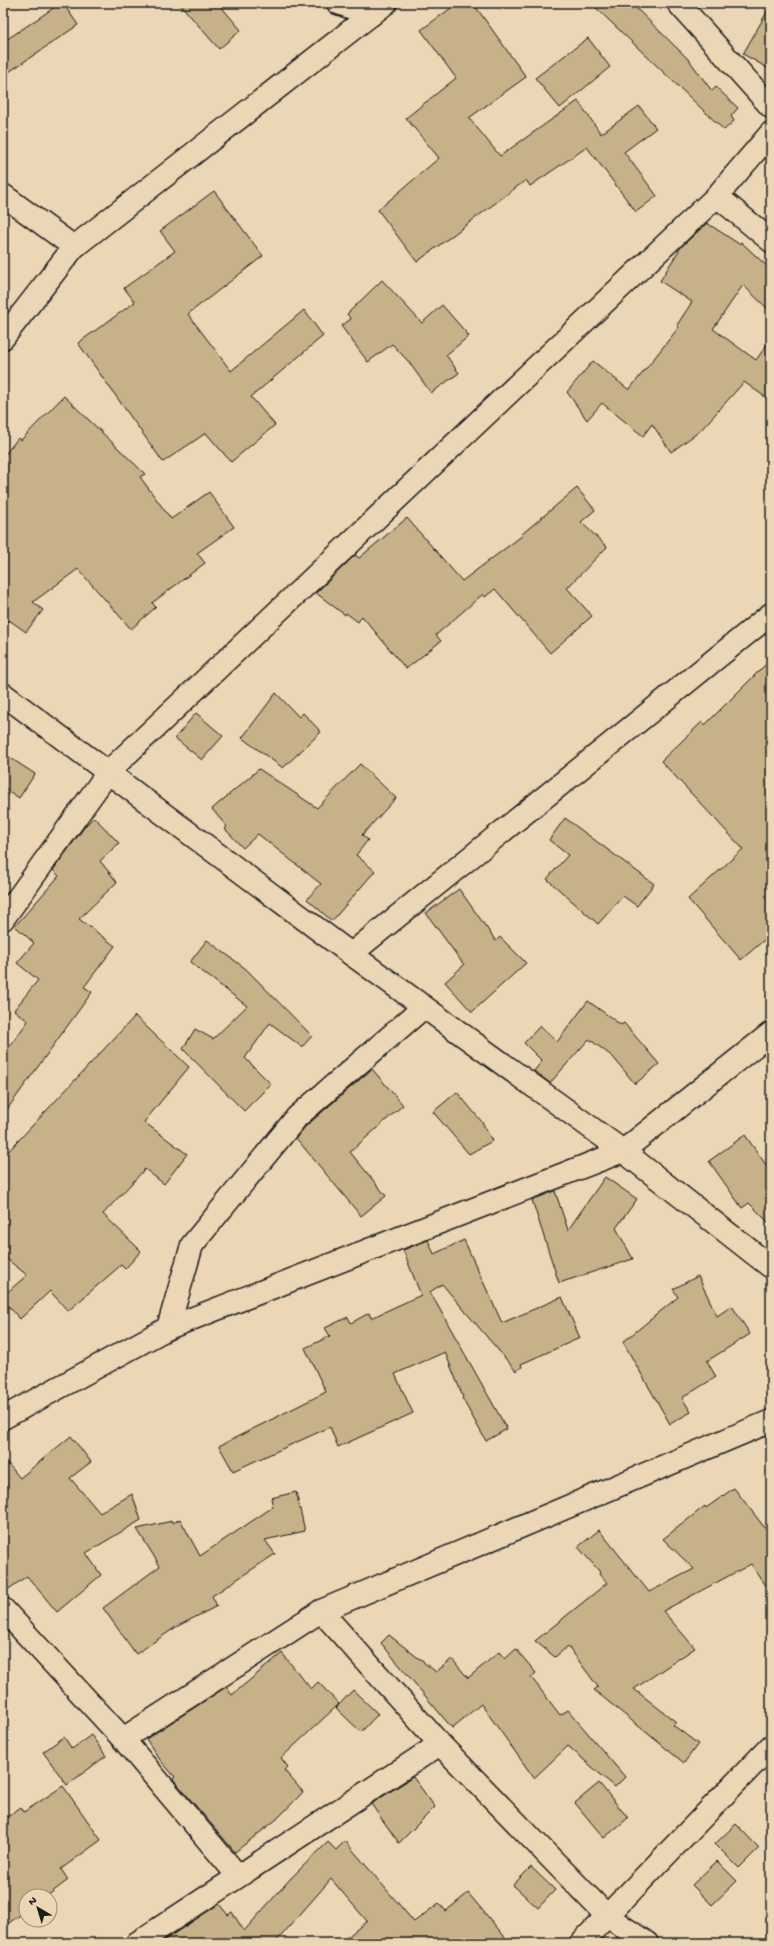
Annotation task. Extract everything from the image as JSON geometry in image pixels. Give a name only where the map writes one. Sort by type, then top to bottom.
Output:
[{"type":"street","points":[[338,3],[378,9]]},
{"type":"street","points":[[678,3],[771,107]]},
{"type":"street","points":[[3,338],[74,247],[378,9]]},
{"type":"street","points":[[3,919],[109,771],[717,196],[771,133]]},
{"type":"street","points":[[3,194],[74,247]]},
{"type":"street","points":[[717,196],[771,241]]},
{"type":"street","points":[[351,954],[771,614]]},
{"type":"street","points":[[3,694],[109,771],[351,954],[622,1151],[771,1267]]},
{"type":"street","points":[[168,1328],[192,1245],[297,1117],[424,1007]]},
{"type":"street","points":[[3,1418],[168,1328],[622,1151],[771,1033]]},
{"type":"street","points":[[123,1739],[321,1611],[771,1421]]},
{"type":"street","points":[[321,1611],[440,1744],[607,1916],[647,1943]]},
{"type":"street","points":[[4,1612],[123,1739],[238,1876]]},
{"type":"street","points":[[137,1943],[440,1744]]},
{"type":"street","points":[[582,1943],[771,1746]]},
{"type":"building","points":[[63,3],[78,25],[3,76],[3,42]]},
{"type":"building","points":[[179,3],[218,3],[241,30],[219,49]]},
{"type":"building","points":[[458,3],[473,3],[526,77],[469,118],[500,156],[578,101],[601,134],[639,106],[656,128],[624,152],[657,196],[636,212],[587,147],[530,186],[526,180],[417,262],[378,210],[439,158],[406,118],[456,78],[421,30]]},
{"type":"building","points":[[591,3],[631,3],[689,60],[712,91],[716,87],[738,108],[731,116],[734,121],[724,130]]},
{"type":"building","points":[[771,5],[771,70],[743,54]]},
{"type":"building","points":[[588,38],[610,67],[560,108],[535,78]]},
{"type":"building","points":[[214,191],[263,256],[188,314],[231,371],[304,310],[323,336],[251,397],[275,425],[231,462],[206,433],[163,462],[78,343],[135,302],[124,288],[175,251],[160,231]]},
{"type":"building","points":[[707,223],[739,244],[741,242],[771,270],[771,312],[743,285],[713,329],[756,360],[771,339],[771,401],[744,382],[700,431],[671,452],[652,424],[643,436],[602,403],[587,420],[567,392],[593,361],[629,390],[679,327],[677,325],[692,302],[660,281],[681,247]]},
{"type":"building","points":[[382,280],[422,323],[442,305],[469,336],[446,355],[459,373],[431,393],[408,361],[392,344],[368,362],[341,326],[351,319],[347,314]]},
{"type":"building","points":[[64,396],[145,474],[140,477],[171,519],[209,492],[234,527],[197,553],[205,563],[152,603],[156,607],[131,629],[78,569],[33,602],[43,610],[26,632],[9,620],[3,625],[3,457],[18,438],[21,440]]},
{"type":"building","points":[[577,488],[595,510],[581,522],[607,547],[567,588],[592,616],[550,653],[495,589],[485,597],[483,594],[436,635],[441,641],[406,669],[362,616],[358,622],[346,613],[345,615],[316,593],[355,555],[359,558],[407,518],[462,581],[523,535],[522,534]]},
{"type":"building","points":[[771,659],[771,934],[741,960],[688,899],[743,849],[661,761],[702,722],[705,725]]},
{"type":"building","points":[[276,693],[299,717],[303,713],[321,732],[283,768],[242,738]]},
{"type":"building","points":[[196,713],[223,736],[202,760],[175,738]]},
{"type":"building","points":[[3,753],[35,774],[19,798],[3,787]]},
{"type":"building","points":[[360,764],[396,798],[362,835],[368,840],[356,855],[375,871],[332,921],[307,899],[321,884],[258,834],[243,848],[225,829],[227,827],[212,809],[259,769],[317,808]]},
{"type":"building","points":[[94,817],[119,843],[100,861],[117,882],[79,919],[115,946],[84,987],[92,992],[3,1115],[3,1056],[28,1021],[14,1010],[38,980],[17,963],[34,943],[15,926],[59,876],[53,870],[86,825]]},
{"type":"building","points":[[565,818],[654,884],[637,906],[623,896],[598,924],[547,879],[568,855],[549,840]]},
{"type":"building","points":[[459,889],[496,941],[500,937],[526,963],[472,1012],[445,982],[464,965],[426,913]]},
{"type":"building","points":[[207,940],[246,969],[312,1036],[302,1047],[270,1023],[245,1058],[271,1084],[244,1111],[183,1049],[195,1029],[213,1039],[247,1006],[190,962]]},
{"type":"building","points":[[588,1001],[621,1025],[624,1023],[659,1064],[635,1084],[613,1057],[589,1039],[550,1083],[534,1071],[542,1061],[524,1043],[540,1026],[557,1042]]},
{"type":"building","points":[[135,1016],[189,1067],[144,1122],[187,1154],[164,1184],[145,1169],[103,1214],[141,1251],[125,1269],[121,1265],[68,1311],[50,1291],[20,1319],[3,1300],[3,1296],[27,1275],[3,1256],[3,1157]]},
{"type":"building","points":[[372,1069],[403,1105],[350,1152],[386,1196],[361,1216],[296,1138],[306,1126]]},
{"type":"building","points":[[457,1092],[482,1122],[492,1141],[469,1154],[433,1112]]},
{"type":"building","points":[[745,1135],[771,1172],[771,1225],[749,1203],[742,1208],[709,1161]]},
{"type":"building","points":[[605,1177],[637,1199],[616,1228],[633,1259],[559,1283],[532,1200],[555,1191],[568,1230]]},
{"type":"building","points":[[428,1240],[434,1254],[464,1240],[502,1323],[562,1297],[580,1338],[521,1364],[522,1367],[516,1371],[442,1284],[430,1292],[507,1429],[486,1441],[462,1398],[463,1397],[445,1352],[395,1374],[413,1413],[338,1447],[330,1427],[233,1471],[219,1446],[326,1392],[305,1348],[330,1336],[325,1328],[348,1317],[351,1323],[369,1313],[371,1318],[421,1295],[403,1250]]},
{"type":"building","points":[[698,1276],[717,1316],[732,1306],[750,1334],[707,1361],[716,1377],[682,1398],[691,1412],[670,1424],[623,1342],[678,1297],[673,1289]]},
{"type":"building","points":[[71,1436],[91,1462],[70,1478],[100,1513],[132,1494],[141,1520],[86,1553],[101,1575],[57,1612],[27,1576],[3,1593],[3,1458],[20,1478]]},
{"type":"building","points":[[734,1488],[771,1536],[771,1593],[751,1564],[663,1611],[695,1648],[634,1689],[676,1722],[673,1725],[698,1744],[684,1763],[594,1690],[598,1687],[568,1646],[555,1657],[535,1641],[607,1583],[599,1574],[600,1572],[578,1547],[599,1530],[649,1592],[694,1569],[663,1539],[705,1506],[706,1508]]},
{"type":"building","points":[[296,1492],[305,1531],[265,1540],[275,1554],[212,1596],[217,1606],[176,1627],[136,1654],[103,1608],[160,1566],[137,1529],[172,1521],[173,1523],[180,1519],[200,1556],[273,1507],[271,1498]]},
{"type":"building","points":[[389,1635],[436,1672],[452,1659],[468,1678],[499,1652],[505,1659],[516,1649],[536,1673],[531,1677],[560,1715],[568,1710],[625,1777],[615,1787],[568,1746],[534,1778],[481,1704],[452,1728],[381,1643]]},
{"type":"building","points":[[282,1653],[311,1689],[318,1682],[339,1704],[281,1758],[288,1767],[284,1770],[303,1792],[277,1819],[235,1852],[173,1779],[175,1777],[160,1760],[146,1739],[226,1687],[232,1695]]},
{"type":"building","points":[[353,1690],[378,1714],[361,1732],[336,1708]]},
{"type":"building","points":[[91,1735],[106,1756],[67,1785],[43,1752],[64,1737],[72,1749]]},
{"type":"building","points":[[413,1777],[435,1807],[399,1843],[371,1804]]},
{"type":"building","points":[[599,1783],[628,1818],[604,1838],[575,1803]]},
{"type":"building","points":[[63,1786],[101,1840],[61,1869],[68,1880],[58,1888],[18,1888],[18,1917],[3,1927],[3,1820],[21,1807],[24,1812]]},
{"type":"building","points":[[736,1824],[759,1848],[739,1868],[715,1844]]},
{"type":"building","points":[[345,1841],[414,1922],[439,1903],[446,1911],[468,1893],[510,1943],[340,1943],[367,1921],[331,1879],[275,1943],[160,1943],[219,1904],[228,1915],[232,1912],[244,1931],[291,1878],[328,1842],[336,1850]]},
{"type":"building","points":[[717,1861],[737,1881],[712,1905],[692,1885]]},
{"type":"building","points":[[531,1867],[555,1890],[538,1908],[513,1885]]}]
